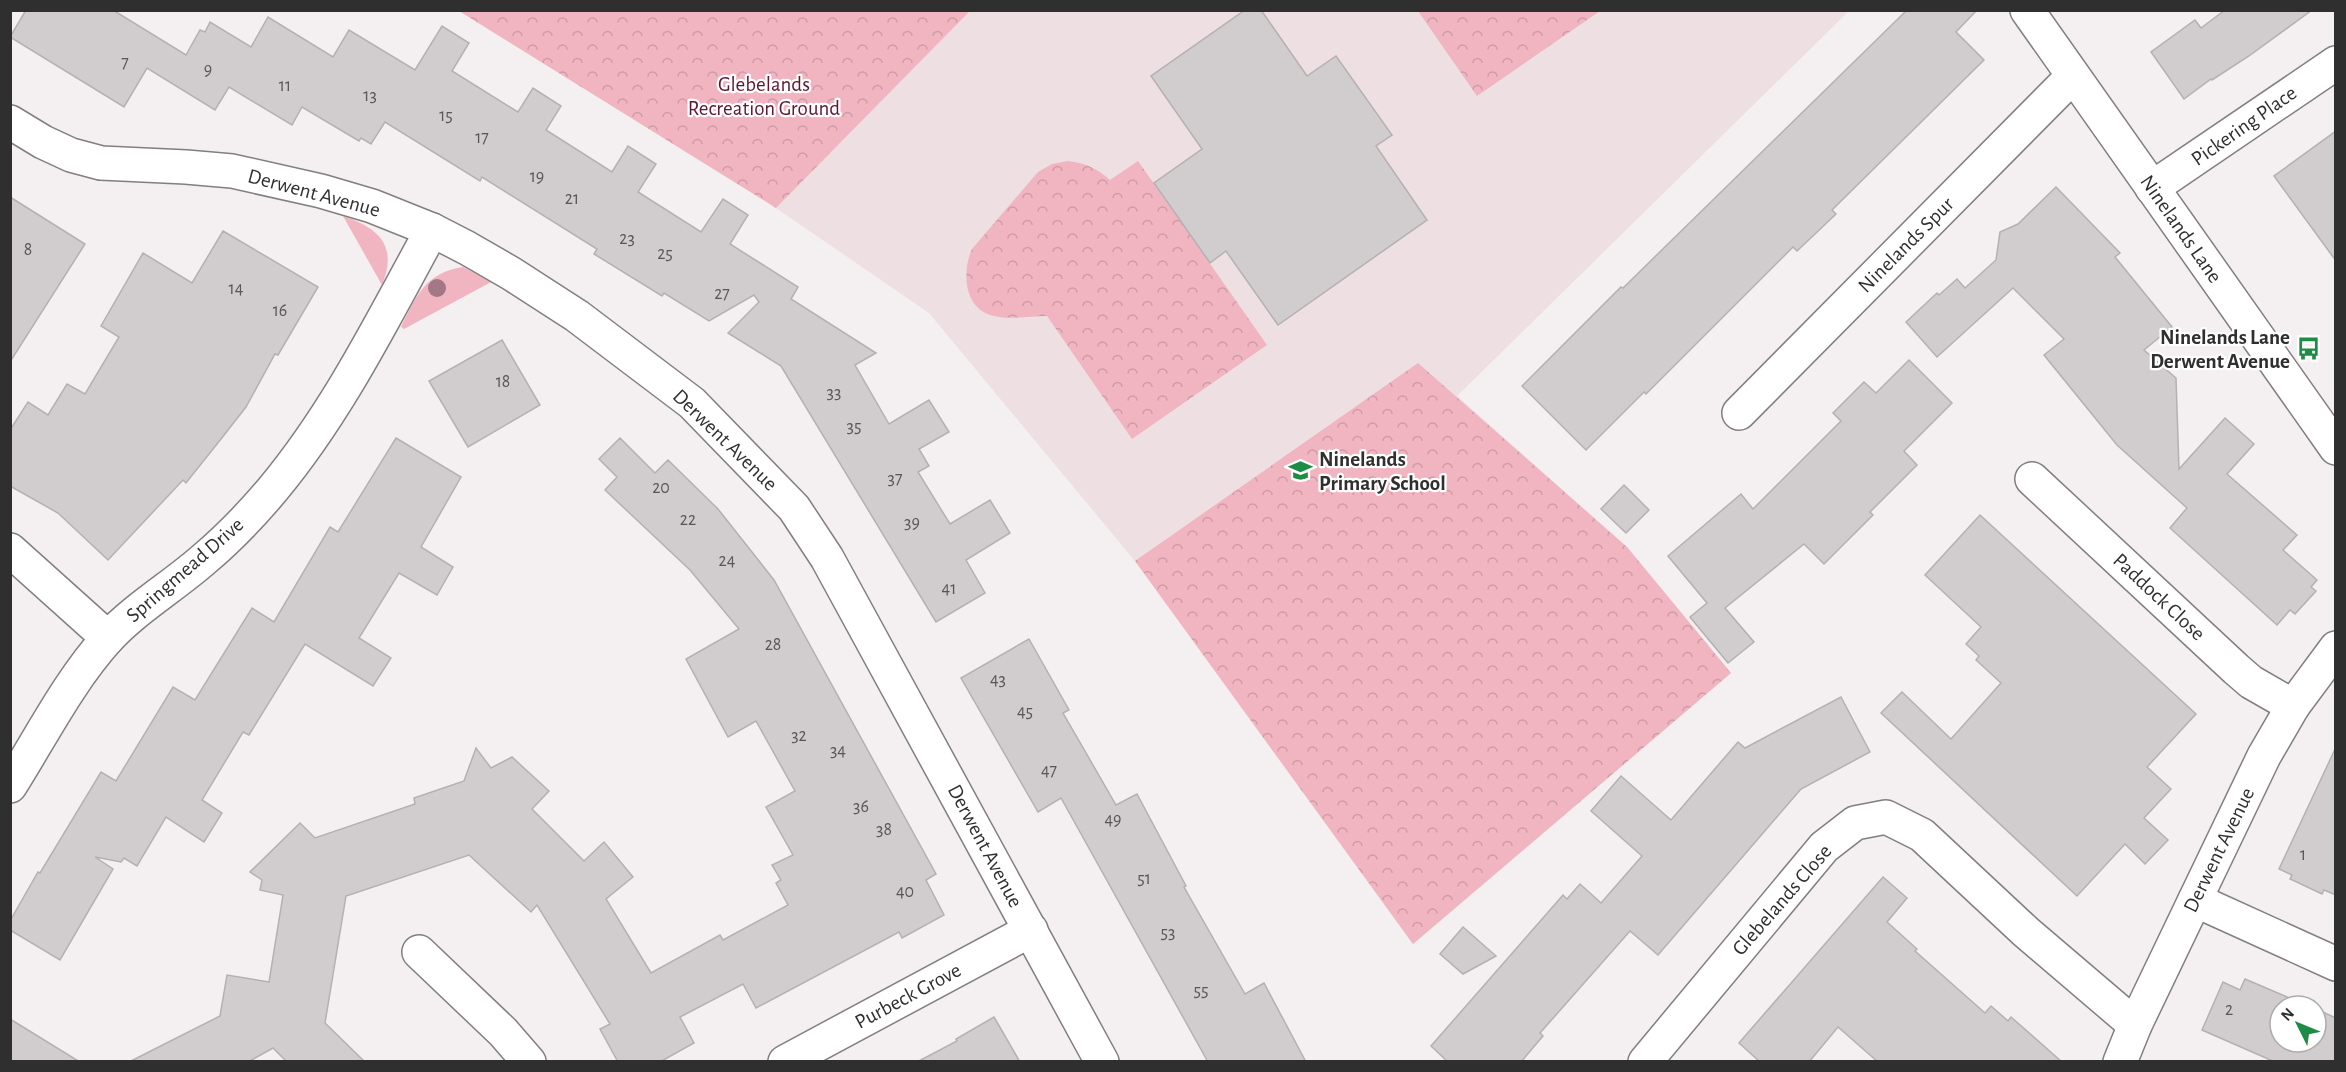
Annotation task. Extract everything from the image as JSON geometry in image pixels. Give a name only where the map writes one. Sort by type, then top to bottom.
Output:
[{"type":"street","name":"Ninelands Lane","points":[[2027,10],[2336,448]]},
{"type":"street","name":"Pickering Place","points":[[2152,188],[2336,63]]},
{"type":"street","name":"Ninelands Spur","points":[[1739,414],[2073,76]]},
{"type":"street","name":"Derwent Avenue","points":[[10,122],[43,142],[71,155],[101,163],[232,171],[277,180],[372,206],[432,230],[513,274],[578,316],[692,403],[794,508],[827,558],[1102,1062]]},
{"type":"street","name":"Springmead Drive","points":[[10,786],[75,682],[108,638],[137,611],[203,560],[238,527],[272,491],[302,454],[354,372],[432,230]]},
{"type":"street","name":"Paddock Close","points":[[2032,479],[2236,669],[2251,682],[2293,706]]},
{"type":"street","points":[[10,550],[108,638]]},
{"type":"street","name":"Derwent Avenue","points":[[2120,1062],[2194,900],[2264,756],[2293,706],[2336,648]]},
{"type":"street","name":"Glebelands Close","points":[[1645,1062],[1824,847],[1855,823],[1886,818],[1922,835],[2026,932],[2136,1025]]},
{"type":"street","points":[[2194,900],[2336,964]]},
{"type":"street","name":"Purbeck Grove","points":[[785,1062],[1030,930]]},
{"type":"street","points":[[419,952],[503,1032],[530,1062]]},
{"type":"shaded area","name":"Ninelands Primary School","points":[[970,11],[1849,11],[1457,396],[1627,547],[1731,673],[1413,944],[1135,561],[929,313],[776,208]]},
{"type":"green space","name":"Glebelands Recreation Ground","points":[[970,10],[776,208],[459,11]]},
{"type":"green space","points":[[1418,11],[1600,11],[1477,96]]},
{"type":"green space","points":[[1068,161],[1090,167],[1110,180],[1138,161],[1267,345],[1132,439],[1047,316],[1013,318],[994,316],[976,306],[968,288],[967,268],[972,249],[1038,172],[1052,164]]},
{"type":"green space","points":[[343,216],[367,226],[382,240],[388,259],[382,285]]},
{"type":"green space","points":[[463,267],[491,282],[404,329],[401,327],[412,305],[431,280],[440,274]]},
{"type":"green space","points":[[1418,363],[1627,547],[1731,673],[1413,944],[1135,561]]},
{"type":"building","points":[[26,10],[113,10],[186,55],[200,30],[205,32],[210,22],[251,47],[268,17],[333,57],[349,30],[415,70],[442,26],[469,43],[452,71],[518,112],[533,88],[561,106],[546,130],[612,172],[628,146],[656,164],[638,192],[701,232],[723,199],[748,215],[730,244],[798,287],[791,299],[876,353],[855,365],[889,424],[929,400],[949,432],[919,449],[929,466],[918,472],[950,524],[990,500],[1010,533],[966,560],[985,593],[936,622],[781,366],[728,333],[759,302],[754,295],[709,321],[664,293],[662,296],[594,254],[597,249],[482,177],[480,181],[385,122],[371,144],[361,138],[359,141],[302,107],[292,125],[229,87],[215,110],[147,68],[124,107],[10,37]]},
{"type":"building","points":[[1245,10],[1261,10],[1307,76],[1336,56],[1392,135],[1376,146],[1427,220],[1278,325],[1226,251],[1210,263],[1154,183],[1202,149],[1151,76]]},
{"type":"building","points":[[1907,10],[1977,10],[1956,32],[1984,60],[1832,210],[1836,214],[1797,251],[1793,247],[1646,394],[1644,392],[1586,450],[1522,386]]},
{"type":"building","points":[[2225,10],[2312,10],[2249,56],[2184,99],[2151,52],[2195,20],[2201,28]]},
{"type":"building","points":[[2336,131],[2336,261],[2274,176]]},
{"type":"building","points":[[2056,187],[2120,253],[2115,257],[2172,327],[2144,350],[2176,378],[2179,469],[2225,418],[2254,444],[2227,474],[2297,535],[2283,550],[2317,580],[2311,587],[2316,591],[2295,614],[2290,610],[2277,625],[2170,528],[2187,508],[2117,445],[2044,355],[2064,339],[2013,288],[1937,357],[1906,322],[1937,293],[1939,295],[1957,279],[1965,288],[1996,260],[2000,232],[2018,224]]},
{"type":"building","points":[[10,197],[85,244],[10,362]]},
{"type":"building","points":[[223,231],[318,287],[278,355],[275,354],[246,407],[186,483],[183,480],[108,560],[58,513],[10,486],[10,430],[28,402],[48,415],[67,384],[85,394],[119,337],[101,326],[143,253],[192,283]]},
{"type":"building","points":[[502,340],[540,405],[468,447],[429,381]]},
{"type":"building","points":[[1909,360],[1952,403],[1904,451],[1917,465],[1870,512],[1873,515],[1824,564],[1804,544],[1725,608],[1754,642],[1728,663],[1690,617],[1707,603],[1668,556],[1741,494],[1753,509],[1841,421],[1833,413],[1864,382],[1876,393]]},
{"type":"building","points":[[396,438],[461,477],[421,547],[453,567],[437,595],[399,573],[359,638],[391,658],[373,686],[305,644],[249,735],[243,732],[202,800],[222,813],[204,842],[166,817],[137,866],[124,858],[121,862],[95,857],[113,869],[60,960],[10,930],[10,921],[38,872],[40,873],[101,772],[116,781],[173,687],[195,700],[252,608],[274,622],[330,527],[338,532]]},
{"type":"building","points":[[620,438],[655,473],[668,460],[718,509],[774,580],[936,874],[926,880],[944,915],[902,938],[899,932],[756,1008],[743,984],[680,1017],[694,1043],[660,1062],[618,1062],[600,1029],[610,1024],[537,905],[531,912],[469,855],[346,896],[325,1023],[365,1062],[287,1062],[273,1048],[248,1062],[129,1062],[220,1016],[227,975],[269,982],[283,895],[260,890],[262,880],[250,872],[300,823],[315,838],[415,804],[414,798],[464,781],[476,748],[491,768],[512,757],[549,791],[532,809],[584,861],[604,842],[633,877],[606,899],[651,973],[720,935],[723,940],[788,905],[776,883],[781,880],[772,865],[793,855],[766,807],[795,791],[756,721],[728,737],[686,659],[739,629],[690,570],[605,490],[617,477],[599,459]]},
{"type":"building","points":[[1624,485],[1649,510],[1626,533],[1601,509]]},
{"type":"building","points":[[1980,515],[2196,714],[2147,767],[2171,789],[2144,818],[2168,840],[2145,864],[2125,844],[2077,896],[1881,713],[1902,692],[1951,739],[2001,683],[1976,660],[1979,656],[1966,644],[1981,627],[1925,575]]},
{"type":"building","points":[[1029,639],[1069,710],[1063,713],[1116,805],[1137,794],[1186,886],[1184,887],[1245,994],[1264,983],[1306,1062],[1208,1062],[1061,798],[1038,812],[961,678]]},
{"type":"building","points":[[1841,697],[1870,752],[1801,789],[1658,955],[1630,931],[1540,1033],[1543,1036],[1521,1062],[1448,1062],[1431,1046],[1563,895],[1567,899],[1580,884],[1601,903],[1642,856],[1591,811],[1621,776],[1671,820],[1738,742],[1745,748]]},
{"type":"building","points":[[2336,747],[2336,895],[2324,890],[2322,894],[2290,879],[2292,875],[2279,869]]},
{"type":"building","points":[[1883,877],[1907,898],[1887,922],[1917,949],[1915,951],[1985,1013],[1991,1006],[2008,1021],[2011,1017],[2062,1062],[1878,1062],[1838,1027],[1809,1062],[1760,1062],[1739,1043]]},
{"type":"building","points":[[1463,927],[1496,956],[1463,974],[1440,954]]},
{"type":"building","points":[[2245,979],[2280,994],[2268,994],[2268,1054],[2328,1054],[2328,1014],[2336,1018],[2336,1062],[2275,1062],[2202,1030],[2223,982],[2240,990]]},
{"type":"building","points":[[994,1017],[1020,1062],[917,1062],[957,1041],[956,1039]]},
{"type":"building","points":[[10,1019],[80,1062],[10,1062]]},
{"type":"place","name":"Ninelands Lane Derwent Avenue","points":[[2308,349]]},
{"type":"place","name":"Ninelands Primary School","points":[[1301,471]]}]
